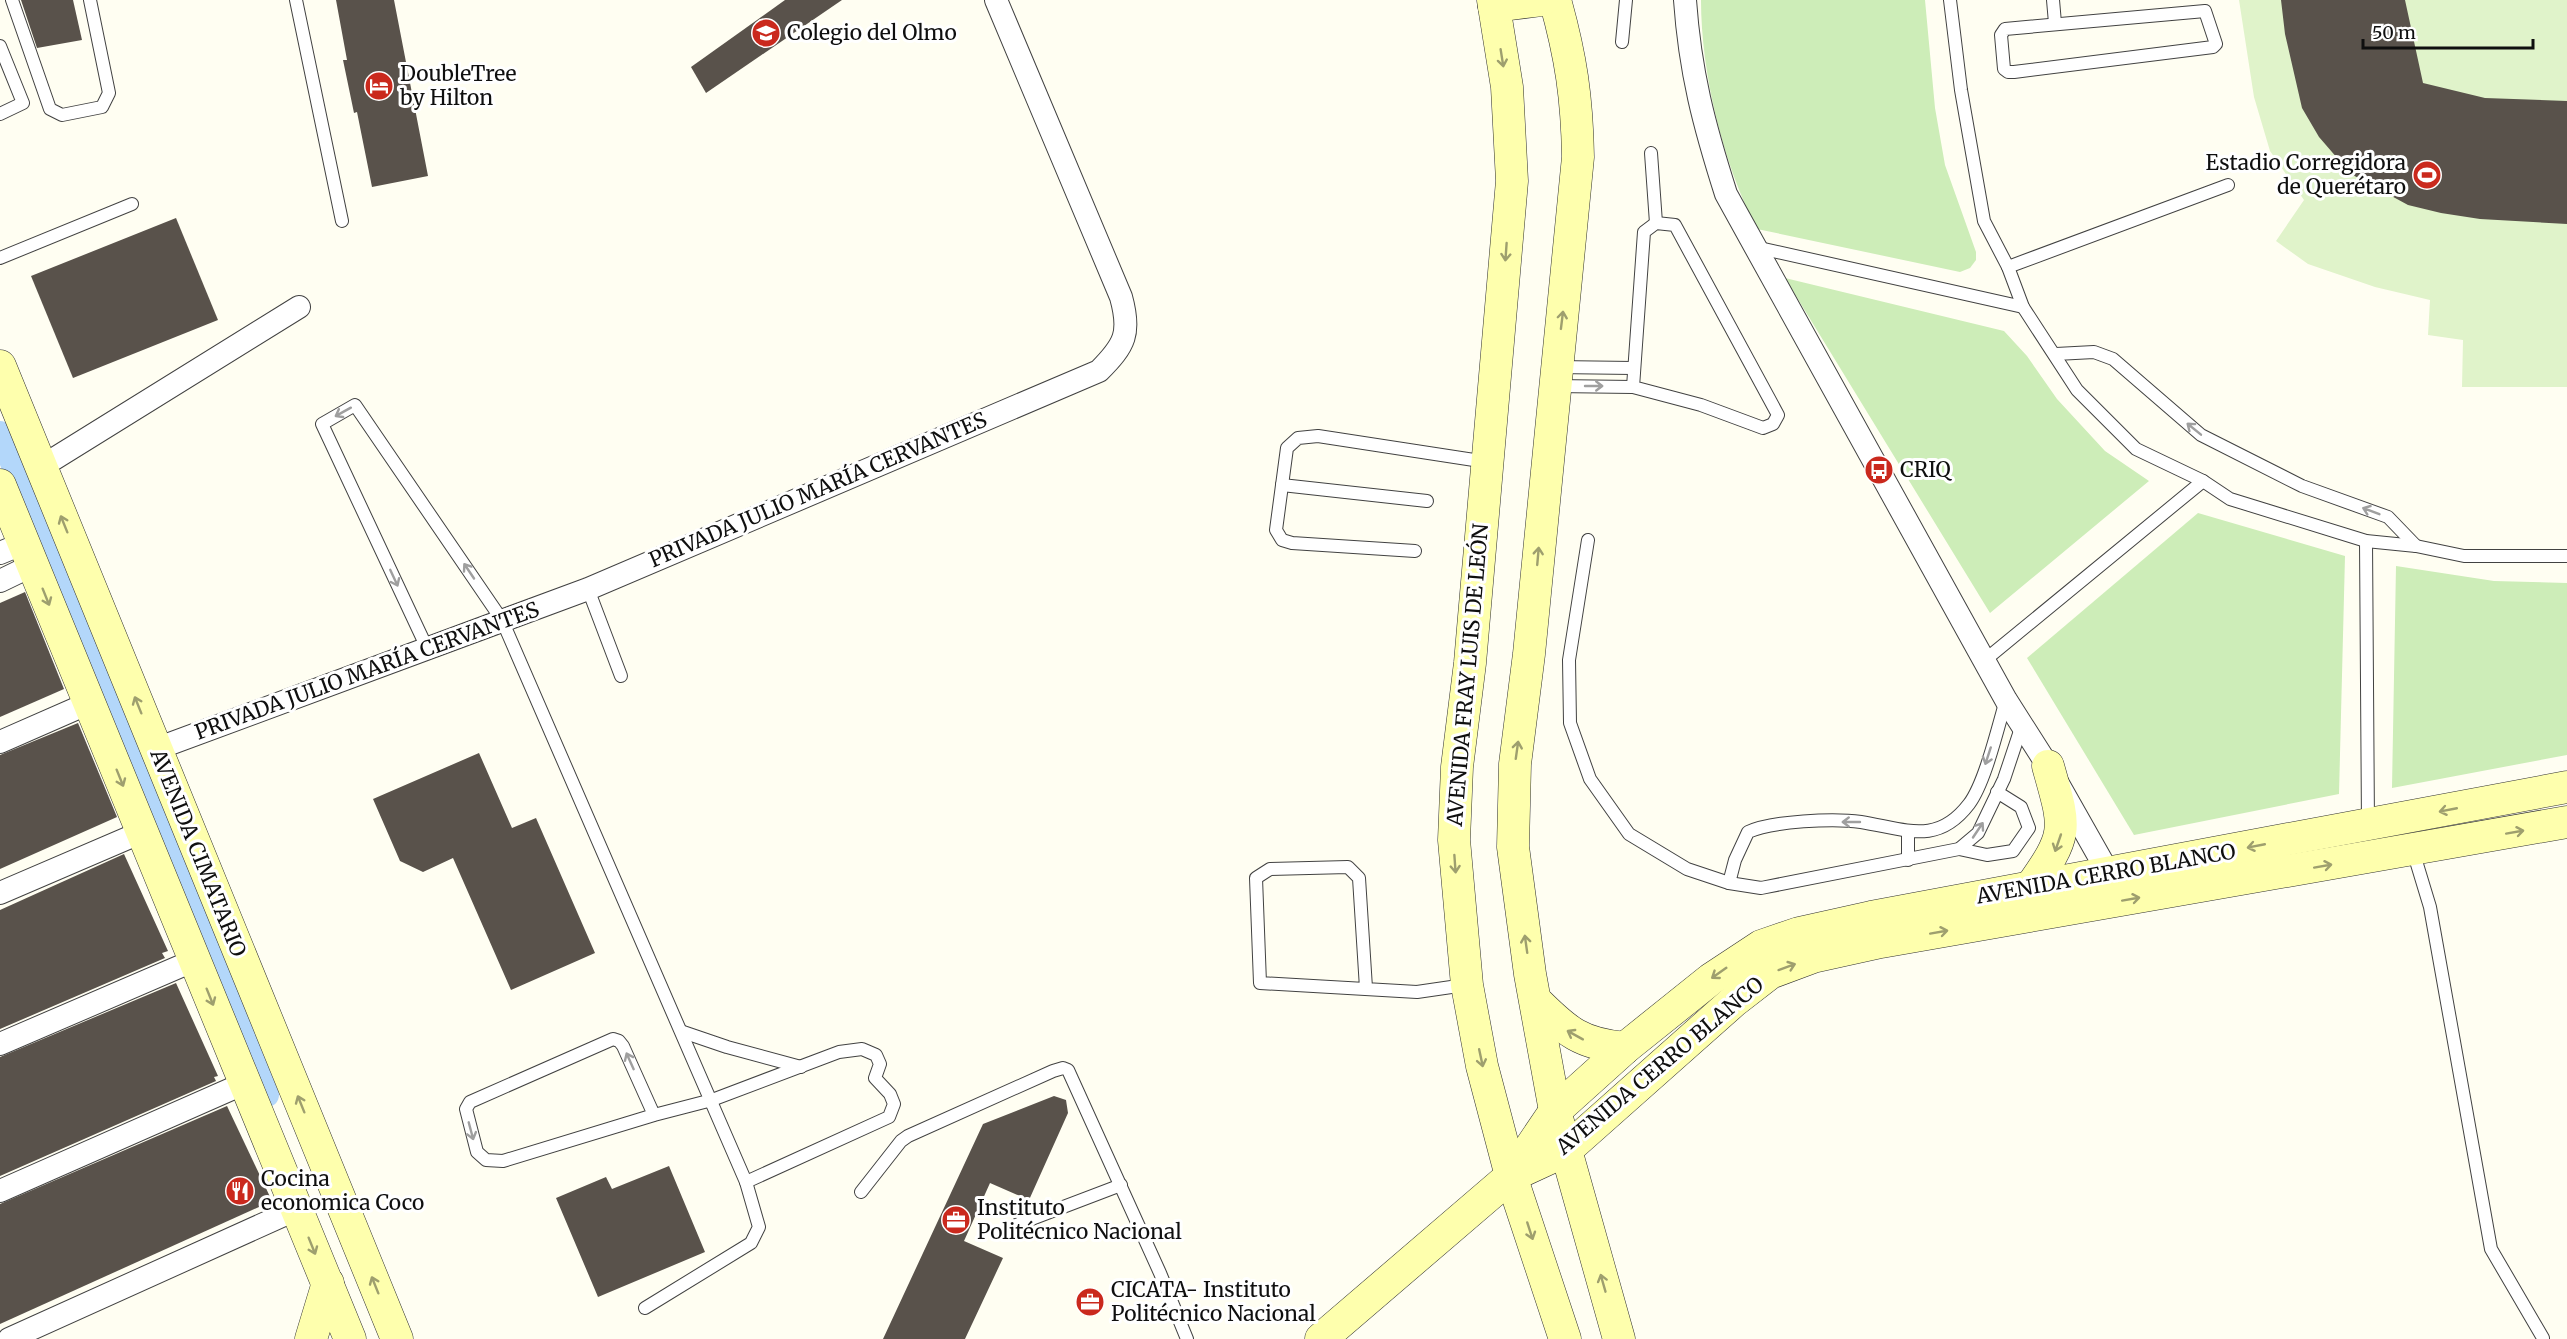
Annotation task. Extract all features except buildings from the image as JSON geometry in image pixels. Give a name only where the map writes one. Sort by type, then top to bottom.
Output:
[{"type":"main road","points":[[1493,3],[1542,0]]},
{"type":"main road","points":[[1555,0],[1569,51],[1577,101],[1578,157],[1513,806],[1516,877],[1555,1111],[1619,1339]]},
{"type":"main road","name":"AVENIDA FRAY LUIS DE LEÓN","points":[[1493,3],[1507,87],[1512,181],[1470,663],[1457,767],[1454,840],[1467,985],[1482,1066],[1511,1176],[1565,1339]]},
{"type":"main road","name":"AVENIDA CIMATARIO","points":[[0,366],[397,1339]]},
{"type":"main road","name":"AVENIDA CIMATARIO","points":[[0,485],[19,554],[89,703],[350,1339]]},
{"type":"main road","points":[[2030,888],[2056,851],[2061,834],[2060,810],[2048,766]]},
{"type":"main road","name":"AVENIDA CERRO BLANCO","points":[[1511,1176],[1555,1111],[1625,1048],[1711,979],[1761,946],[1819,928],[2567,787]]},
{"type":"main road","name":"AVENIDA CERRO BLANCO","points":[[1511,1176],[1565,1151],[1734,1001],[1770,973],[1813,957],[1881,942],[2413,851],[2567,822]]},
{"type":"main road","points":[[1536,1001],[1563,1028],[1580,1038],[1598,1045],[1625,1048]]},
{"type":"main road","points":[[1321,1339],[1511,1176]]},
{"type":"main road","points":[[311,1339],[327,1283]]},
{"type":"street","name":"PRIVADA JULIO MARÍA CERVANTES","points":[[156,749],[588,589],[1099,370],[1124,342],[1127,319],[1121,297],[996,0]]},
{"type":"street","points":[[1685,0],[1688,52],[1702,118],[1726,194],[2007,700],[2048,766],[2109,874]]},
{"type":"street","points":[[41,467],[299,307]]},
{"type":"street","points":[[0,580],[19,554]]},
{"type":"street","points":[[0,742],[89,703]]},
{"type":"street","points":[[0,893],[142,832]]},
{"type":"street","points":[[0,1044],[195,960]]},
{"type":"street","points":[[0,1191],[245,1083]]},
{"type":"street","points":[[9,1339],[297,1209]]},
{"type":"lane","points":[[12,0],[50,109],[62,115],[102,107],[109,93],[90,0]]},
{"type":"lane","points":[[296,0],[342,221]]},
{"type":"lane","points":[[1622,42],[1626,0]]},
{"type":"lane","points":[[1950,0],[1961,90],[1984,221],[2008,267],[2023,307],[2056,354],[2077,390],[2136,449],[2203,481],[2230,499],[2366,541],[2416,546],[2464,556],[2567,556]]},
{"type":"lane","points":[[2053,0],[2055,23]]},
{"type":"lane","points":[[2205,11],[2216,44],[2212,47],[2014,72],[2004,69],[2001,35],[2005,29],[2055,23],[2205,11]]},
{"type":"lane","points":[[0,46],[22,104],[0,114]]},
{"type":"lane","points":[[1652,153],[1656,223]]},
{"type":"lane","points":[[2008,267],[2228,185]]},
{"type":"lane","points":[[0,258],[132,204]]},
{"type":"lane","points":[[1555,376],[1633,387],[1701,405],[1763,428],[1773,424],[1778,415],[1675,225],[1656,223],[1644,232],[1633,387]]},
{"type":"lane","points":[[1754,247],[2023,307]]},
{"type":"lane","points":[[2056,354],[2094,352],[2112,358],[2200,435],[2302,486],[2388,518],[2416,546]]},
{"type":"lane","points":[[1555,376],[1633,368]]},
{"type":"lane","points":[[427,648],[322,424],[355,405],[502,620],[683,1032],[746,1182],[759,1227],[751,1243],[645,1308]]},
{"type":"lane","points":[[1416,551],[1292,543],[1282,540],[1276,530],[1287,448],[1298,438],[1318,436],[1487,462]]},
{"type":"lane","points":[[1985,660],[2203,481]]},
{"type":"lane","points":[[1282,485],[1427,501]]},
{"type":"lane","points":[[1588,540],[1569,660],[1570,723],[1590,779],[1629,834],[1687,869],[1729,882],[1761,888],[1959,849],[1987,855],[2013,851],[2029,828],[2021,807],[1997,792]]},
{"type":"lane","points":[[2366,541],[2368,826]]},
{"type":"lane","points":[[588,589],[621,676]]},
{"type":"lane","points":[[1729,882],[1735,860],[1748,832],[1759,827],[1775,823],[1859,822],[1908,833],[1948,826],[1971,802],[2007,700]]},
{"type":"lane","points":[[1959,849],[1978,833],[1997,792],[2023,724]]},
{"type":"lane","points":[[1908,833],[1908,860]]},
{"type":"lane","points":[[2413,851],[2430,907],[2492,1249],[2543,1338]]},
{"type":"lane","points":[[1366,988],[1359,878],[1347,867],[1270,869],[1256,878],[1260,983],[1417,992],[1467,985]]},
{"type":"lane","points":[[683,1032],[727,1047],[801,1066]]},
{"type":"lane","points":[[654,1115],[623,1046],[620,1041],[613,1039],[470,1102],[466,1109],[477,1152],[486,1160],[503,1161],[654,1115],[712,1100],[839,1052],[862,1049],[876,1055],[880,1064],[875,1078],[890,1094],[894,1104],[889,1117],[746,1182]]},
{"type":"lane","points":[[861,1192],[901,1141],[908,1136],[1063,1068],[1072,1076],[1187,1339]]},
{"type":"lane","points":[[1016,1225],[1121,1185]]},
{"type":"green space","points":[[1701,0],[1925,0],[1935,108],[1945,165],[1976,252],[1976,260],[1970,268],[1960,272],[1757,229],[1734,176],[1716,118],[1705,57]]},
{"type":"green space","name":"Estadio Corregidora de Querétaro","points":[[2239,0],[2567,0],[2567,387],[2462,387],[2463,340],[2428,335],[2430,300],[2375,287],[2308,264],[2276,241],[2304,200],[2270,151],[2254,97]]},
{"type":"green space","points":[[1785,278],[2004,331],[2027,356],[2057,399],[2105,451],[2149,481],[1990,613]]},
{"type":"green space","points":[[2198,513],[2345,556],[2339,794],[2134,835],[2027,658]]},
{"type":"green space","points":[[2396,566],[2494,581],[2567,583],[2567,755],[2392,788]]},
{"type":"waterway","points":[[0,433],[267,1095]]},
{"type":"place","name":"Colegio del Olmo","points":[[766,33]]},
{"type":"place","name":"DoubleTree by Hilton","points":[[379,86]]},
{"type":"place","name":"Estadio Corregidora de Querétaro","points":[[2427,175]]},
{"type":"place","name":"CRIQ","points":[[1879,470]]},
{"type":"place","name":"Cocina economica Coco","points":[[240,1191]]},
{"type":"place","name":"Instituto Politécnico Nacional","points":[[956,1220]]},
{"type":"place","name":"CICATA- Instituto Politécnico Nacional","points":[[1090,1302]]}]
